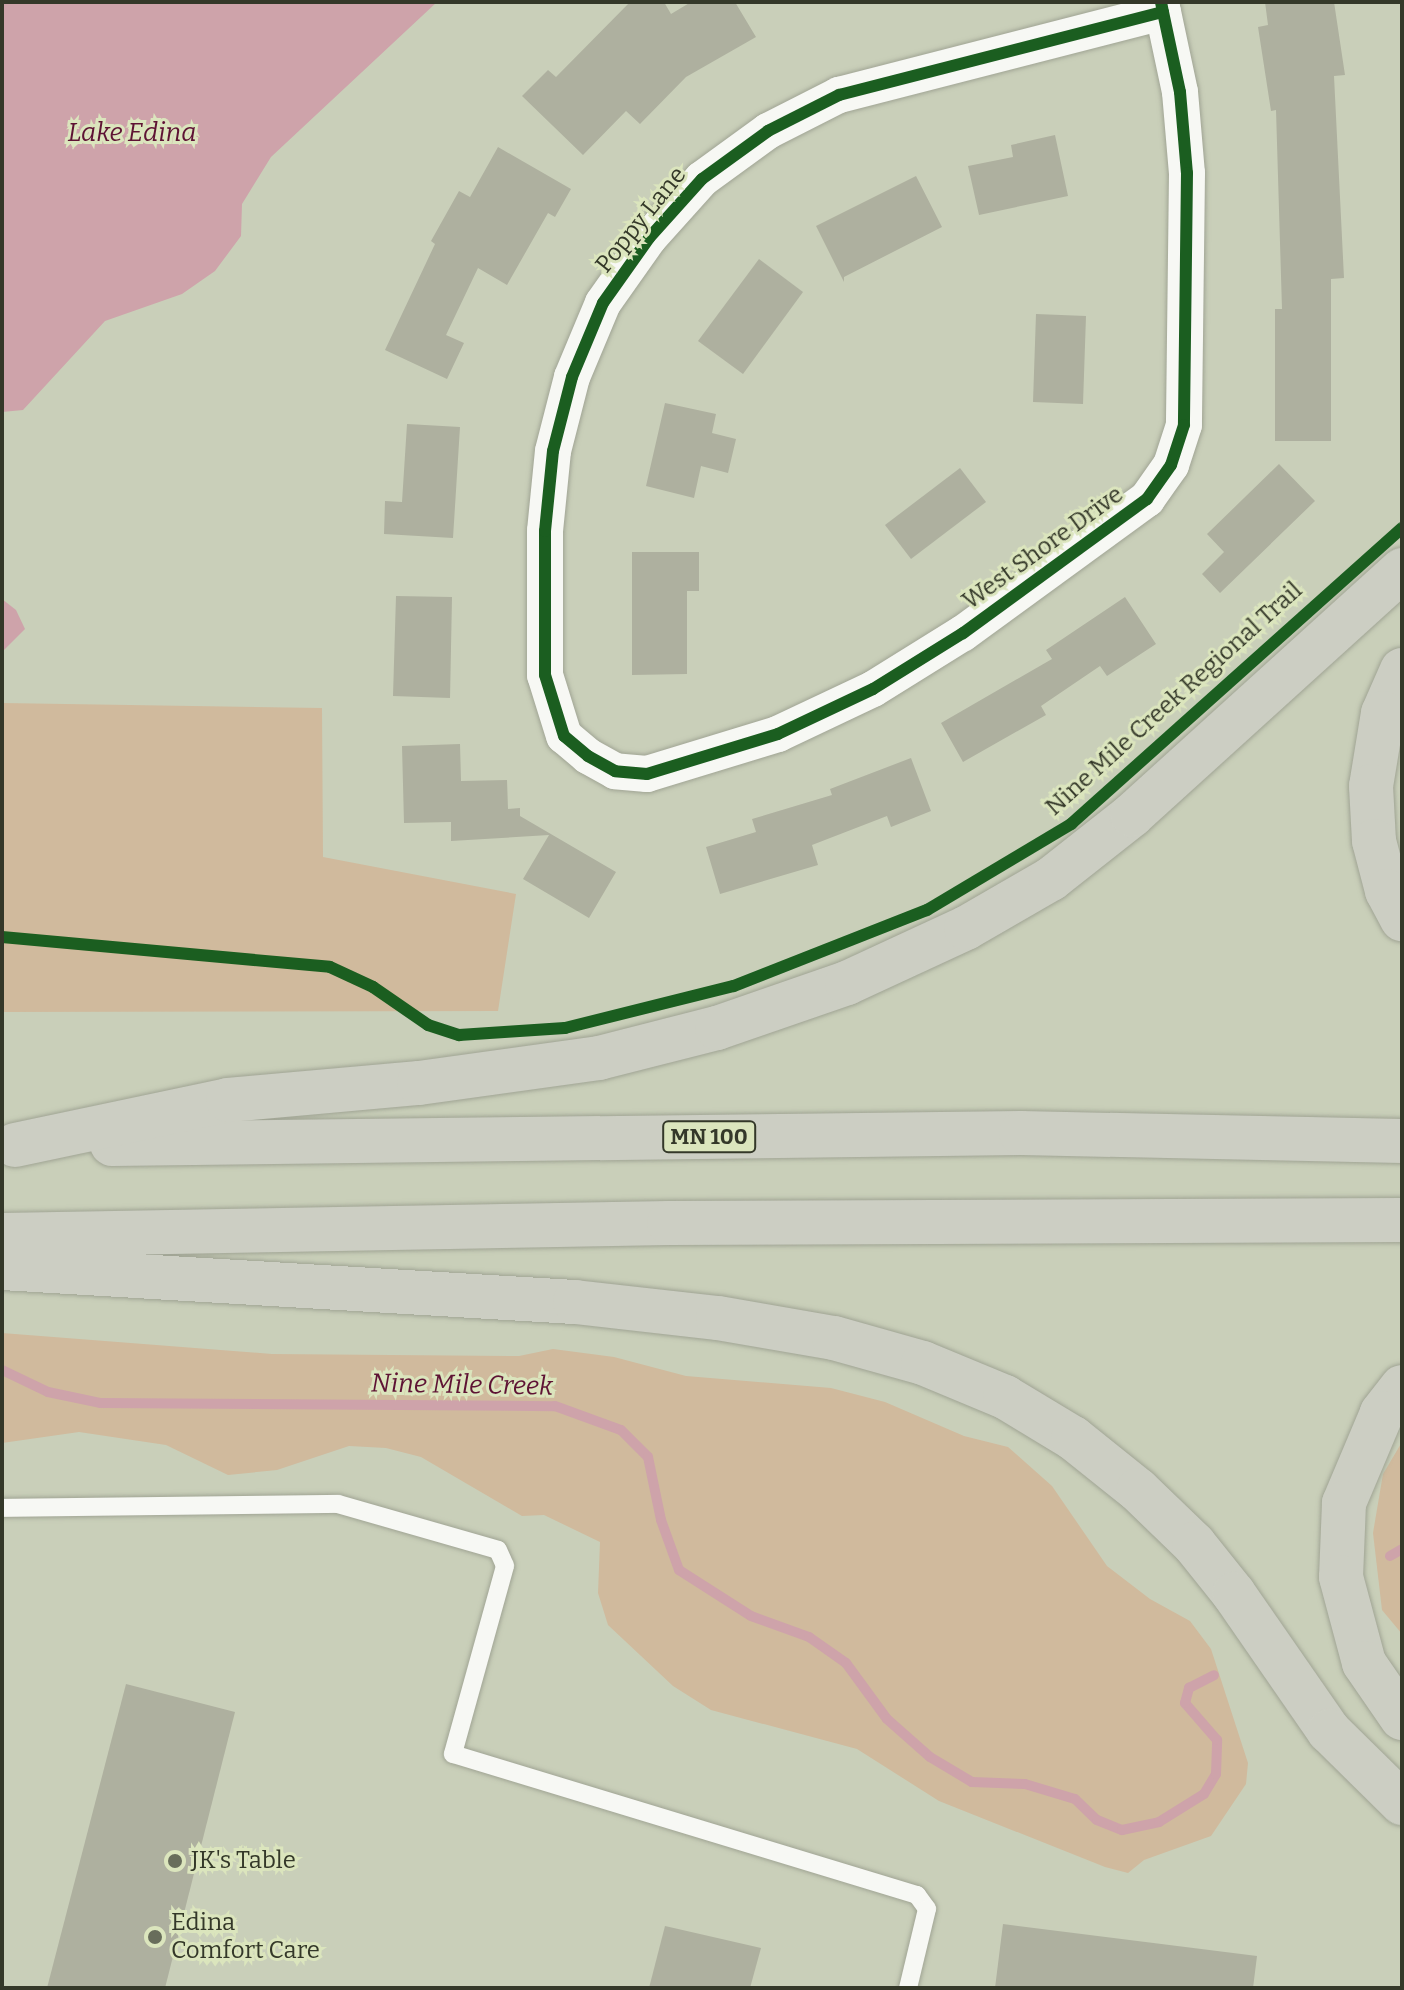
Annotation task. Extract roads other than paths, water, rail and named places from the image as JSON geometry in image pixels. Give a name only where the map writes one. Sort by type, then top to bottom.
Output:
[{"type":"highway","points":[[8,1146],[228,1100],[419,1083],[599,1058],[717,1028],[847,983],[966,928],[1051,879],[1132,815],[1402,570]]},
{"type":"highway","points":[[1402,670],[1383,713],[1371,786],[1374,841],[1387,891],[1402,919]]},
{"type":"highway","name":"MN 100","points":[[8,1146],[1021,1133],[1402,1141]]},
{"type":"highway","points":[[2,1235],[669,1223],[1402,1220]]},
{"type":"highway","points":[[2,1268],[575,1302],[790,1331],[923,1363],[1005,1397],[1073,1438],[1138,1490],[1194,1544],[1234,1594],[1329,1731],[1402,1803]]},
{"type":"highway","points":[[1402,1387],[1382,1413],[1344,1503],[1341,1577],[1364,1663],[1402,1718]]},
{"type":"street","name":"Poppy Lane","points":[[680,766],[647,774],[615,771],[588,756],[564,736],[545,675],[545,531],[553,451],[572,377],[603,303],[649,238],[702,179],[768,131],[839,95],[1162,7]]},
{"type":"street","name":"West Shore Drive","points":[[680,766],[778,734],[873,689],[963,633],[1125,516],[1147,499],[1171,465],[1184,425],[1187,173],[1180,92],[1162,7]]},
{"type":"lane","points":[[2,1508],[338,1504],[498,1550],[505,1566],[453,1754],[917,1895],[927,1909],[908,1988]]},
{"type":"water","name":"Lake Edina","points":[[2,2],[437,2],[271,157],[242,204],[241,236],[215,271],[182,294],[105,321],[23,410],[2,412]]},
{"type":"water","points":[[2,599],[16,610],[25,629],[2,652]]},
{"type":"waterway","name":"Nine Mile Creek","points":[[2,1370],[48,1392],[100,1403],[555,1406],[621,1430],[648,1457],[661,1520],[679,1570],[751,1616],[809,1637],[846,1663],[887,1719],[930,1757],[972,1782],[1025,1784],[1075,1799],[1097,1820],[1122,1830],[1159,1822],[1204,1794],[1216,1774],[1217,1740],[1185,1703],[1189,1688],[1214,1675]]},
{"type":"waterway","name":"Nine Mile Creek","points":[[1390,1556],[1402,1549]]},
{"type":"place","name":"JK's Table","points":[[175,1861]]},
{"type":"place","name":"Edina Comfort Care","points":[[155,1937]]}]
